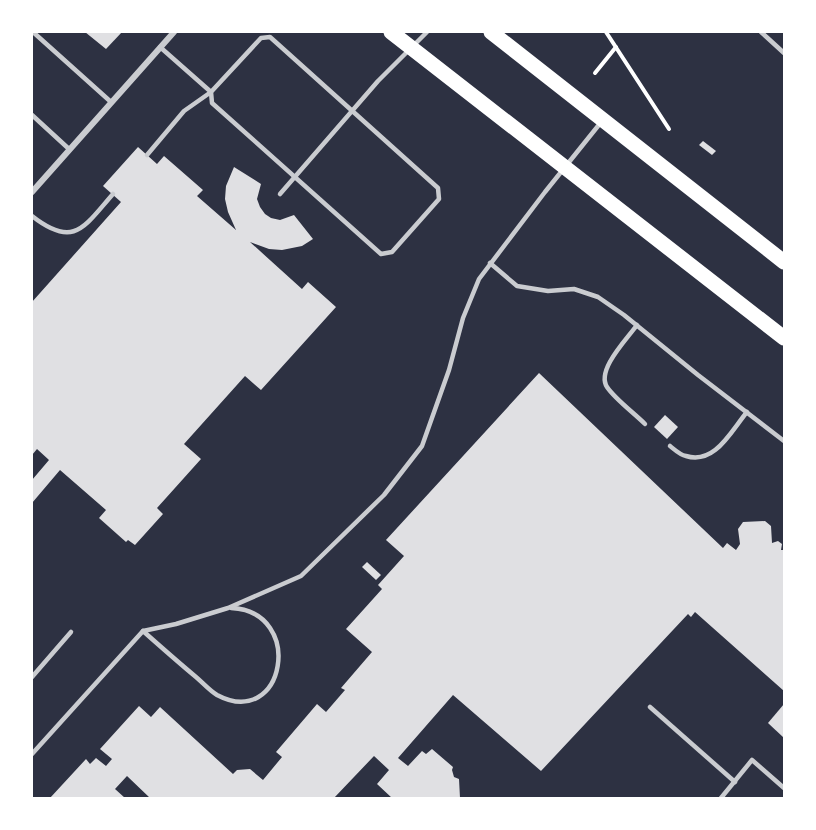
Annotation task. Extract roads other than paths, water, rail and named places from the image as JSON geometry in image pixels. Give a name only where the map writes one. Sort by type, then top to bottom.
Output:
[{"type":"main road","points":[[391,32],[784,339]]},
{"type":"main road","points":[[491,32],[784,261]]},
{"type":"street","points":[[32,192],[174,32]]},
{"type":"lane","points":[[33,32],[111,102]]},
{"type":"lane","points":[[280,194],[353,110],[427,32]]},
{"type":"lane","points":[[760,32],[784,53]]},
{"type":"lane","points":[[147,155],[184,111],[212,92],[261,38],[270,37],[438,188],[439,199],[392,252],[381,254],[212,103],[212,92],[160,47]]},
{"type":"lane","points":[[32,115],[69,149]]},
{"type":"lane","points":[[32,754],[143,631],[176,624],[228,608],[301,576],[384,495],[422,446],[449,370],[463,318],[479,279],[603,120]]},
{"type":"lane","points":[[32,216],[54,231],[69,233],[83,228],[113,194]]},
{"type":"lane","points":[[490,263],[517,286],[548,291],[574,289],[598,297],[784,441]]},
{"type":"lane","points":[[637,325],[609,363],[604,375],[606,386],[645,424]]},
{"type":"lane","points":[[670,447],[685,456],[702,458],[715,452],[747,412]]},
{"type":"lane","points":[[143,631],[216,694],[235,702],[252,700],[266,692],[275,678],[279,662],[278,645],[271,629],[259,617],[243,609],[228,608]]},
{"type":"lane","points":[[32,678],[71,632]]},
{"type":"lane","points":[[650,707],[735,782]]},
{"type":"lane","points":[[721,798],[752,760],[784,788]]}]
